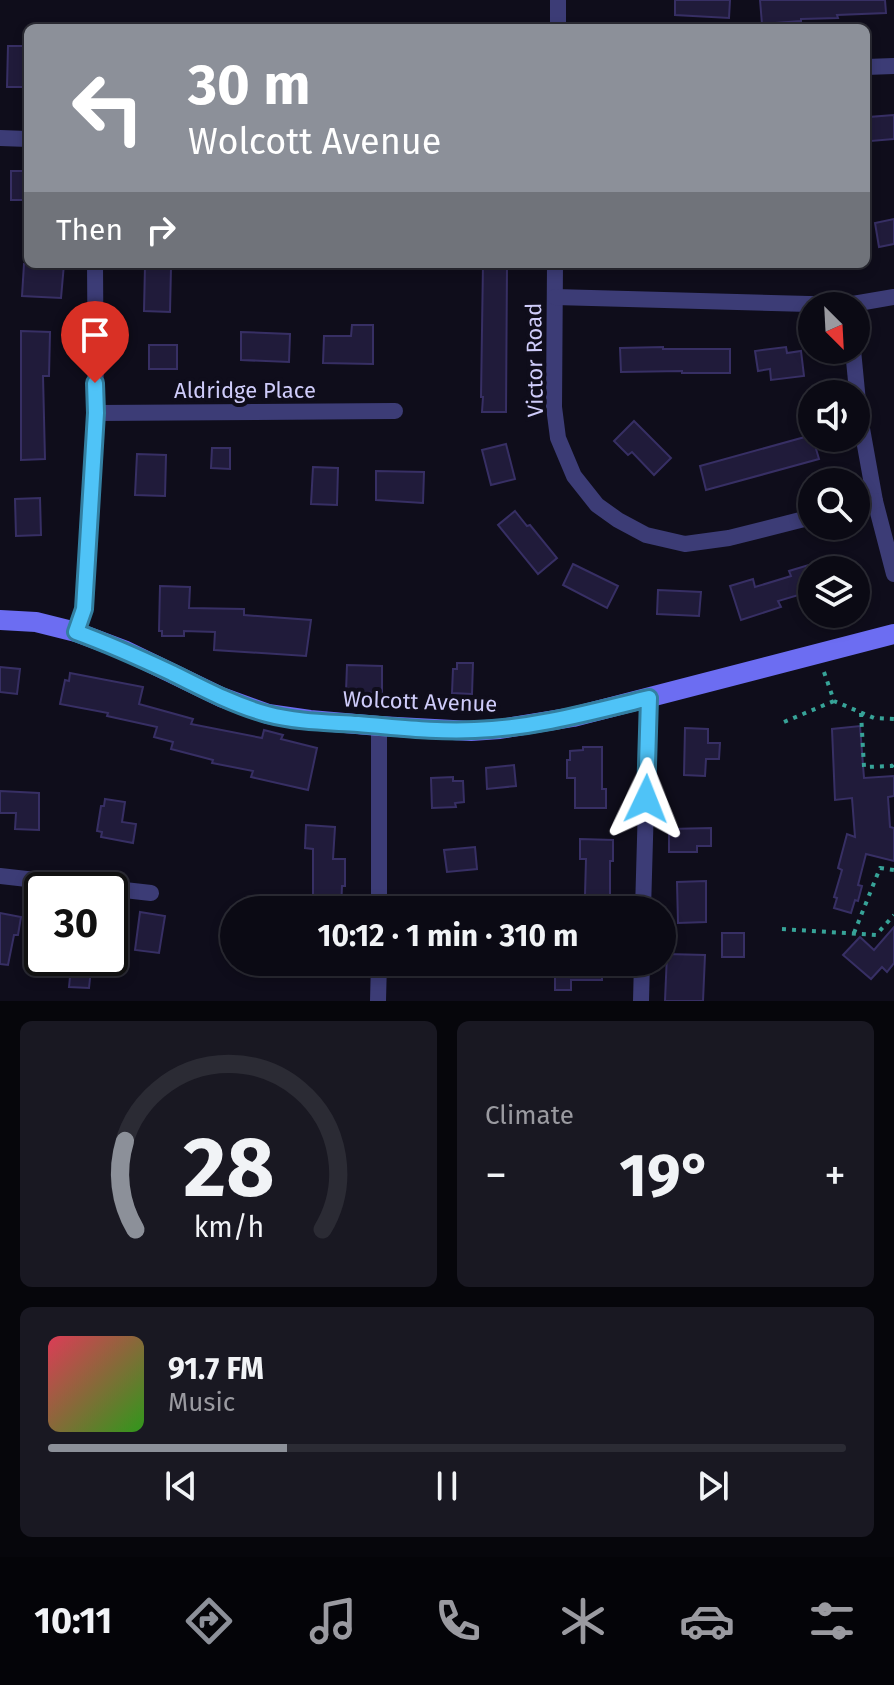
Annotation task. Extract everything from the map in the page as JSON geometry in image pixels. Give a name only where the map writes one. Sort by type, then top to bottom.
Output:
[{"type":"main road","name":"Wolcott Avenue","points":[[0,620],[36,622],[76,632],[124,650],[221,697],[268,714],[379,726],[471,731],[573,717],[894,634]]},
{"type":"street","points":[[558,0],[558,24]]},
{"type":"street","points":[[870,67],[894,66]]},
{"type":"street","points":[[0,138],[24,139]]},
{"type":"street","points":[[76,632],[84,609],[96,413],[95,268]]},
{"type":"street","name":"Victor Road","points":[[555,268],[554,407],[558,438],[574,476],[597,505],[646,535],[685,544],[729,538],[798,521]]},
{"type":"street","points":[[555,297],[798,304]]},
{"type":"street","points":[[870,301],[894,297]]},
{"type":"street","points":[[854,364],[859,412],[875,501],[894,574]]},
{"type":"street","name":"Aldridge Place","points":[[96,413],[395,411]]},
{"type":"street","points":[[870,502],[875,501]]},
{"type":"street","points":[[643,896],[649,698]]},
{"type":"street","points":[[379,726],[379,896]]},
{"type":"street","points":[[0,876],[151,893]]},
{"type":"street","points":[[378,1001],[379,976]]},
{"type":"street","points":[[641,1001],[642,976]]},
{"type":"path","points":[[822,666],[834,701]]},
{"type":"path","points":[[784,722],[834,701],[874,718],[894,719]]},
{"type":"path","points":[[861,713],[864,767],[894,764]]},
{"type":"path","points":[[854,933],[880,868],[894,870]]},
{"type":"path","points":[[782,929],[876,935],[894,915]]},
{"type":"building","points":[[675,0],[730,0],[729,18],[675,15]]},
{"type":"building","points":[[760,0],[885,0],[886,13],[762,24]]},
{"type":"building","points":[[8,46],[24,46],[24,87],[7,87]]},
{"type":"building","points":[[894,115],[894,139],[871,141],[870,117]]},
{"type":"building","points":[[11,171],[24,171],[24,200],[11,200]]},
{"type":"building","points":[[894,219],[894,244],[879,247],[875,223]]},
{"type":"building","points":[[24,264],[24,268],[64,268],[61,298],[22,296]]},
{"type":"building","points":[[145,268],[171,268],[170,312],[144,311]]},
{"type":"building","points":[[483,268],[507,268],[506,412],[482,412]]},
{"type":"building","points":[[352,325],[373,325],[373,364],[323,363],[324,336],[351,336]]},
{"type":"building","points":[[21,331],[50,332],[49,376],[43,376],[45,459],[21,460]]},
{"type":"building","points":[[241,332],[290,334],[289,362],[241,360]]},
{"type":"building","points":[[149,345],[177,345],[177,369],[149,369]]},
{"type":"building","points":[[786,347],[787,353],[798,351],[798,364],[803,364],[804,376],[771,380],[770,369],[758,371],[755,351]]},
{"type":"building","points":[[620,348],[730,349],[730,373],[621,372]]},
{"type":"building","points":[[634,421],[671,458],[654,475],[632,452],[628,455],[614,441]]},
{"type":"building","points":[[798,439],[798,452],[817,452],[819,459],[706,490],[700,466]]},
{"type":"building","points":[[506,444],[515,479],[491,485],[482,450]]},
{"type":"building","points":[[212,448],[230,448],[230,469],[211,468]]},
{"type":"building","points":[[137,454],[166,455],[165,496],[135,495]]},
{"type":"building","points":[[313,467],[338,468],[337,505],[311,504]]},
{"type":"building","points":[[376,471],[424,472],[423,503],[376,500]]},
{"type":"building","points":[[40,498],[41,535],[16,536],[15,499]]},
{"type":"building","points":[[515,511],[557,558],[538,574],[498,525]]},
{"type":"building","points":[[573,564],[618,586],[607,608],[563,585]]},
{"type":"building","points":[[798,568],[798,595],[778,601],[781,607],[741,620],[730,586],[753,579],[755,587],[791,576],[789,571]]},
{"type":"building","points":[[160,586],[190,587],[189,608],[244,609],[244,615],[311,620],[306,656],[214,650],[215,632],[184,631],[184,636],[162,636],[162,631],[159,631]]},
{"type":"building","points":[[658,590],[701,592],[699,616],[657,614]]},
{"type":"building","points":[[457,663],[473,663],[472,694],[452,693],[453,669],[457,669]]},
{"type":"building","points":[[347,665],[382,666],[382,693],[346,692]]},
{"type":"building","points":[[0,667],[20,669],[17,694],[0,692]]},
{"type":"building","points":[[70,673],[143,687],[139,704],[193,719],[191,724],[262,738],[264,730],[283,735],[281,739],[317,748],[308,790],[251,777],[253,771],[212,763],[213,760],[171,749],[173,742],[154,737],[157,727],[60,704],[65,680],[69,681]]},
{"type":"building","points":[[860,726],[864,778],[894,776],[894,796],[888,797],[890,827],[894,828],[894,861],[866,854],[858,885],[862,886],[851,913],[834,908],[842,870],[838,868],[847,834],[855,837],[852,798],[835,800],[832,729]]},
{"type":"building","points":[[685,728],[708,729],[708,743],[720,743],[719,759],[706,759],[705,776],[684,775]]},
{"type":"building","points":[[583,747],[602,747],[602,789],[606,789],[606,808],[575,808],[575,778],[567,778],[567,760],[570,760],[570,751],[583,750]]},
{"type":"building","points":[[514,765],[516,786],[487,789],[486,768]]},
{"type":"building","points":[[453,777],[453,781],[463,781],[464,802],[455,803],[456,807],[432,808],[431,778]]},
{"type":"building","points":[[0,791],[39,793],[39,830],[15,829],[16,813],[0,813]]},
{"type":"building","points":[[105,799],[125,802],[122,822],[136,824],[133,843],[101,837],[102,832],[97,831]]},
{"type":"building","points":[[306,825],[335,827],[333,859],[345,859],[345,886],[342,886],[342,896],[313,896],[313,849],[305,848]]},
{"type":"building","points":[[711,828],[711,846],[697,846],[697,852],[669,852],[669,829]]},
{"type":"building","points":[[580,839],[613,840],[610,895],[585,895],[586,859],[580,859]]},
{"type":"building","points":[[475,847],[477,869],[447,872],[444,850]]},
{"type":"building","points":[[706,881],[706,922],[678,923],[677,882]]},
{"type":"building","points":[[140,912],[165,916],[159,953],[135,950]]},
{"type":"building","points":[[0,913],[21,917],[8,965],[0,964]]},
{"type":"building","points":[[894,927],[894,963],[887,972],[882,967],[871,979],[843,955],[860,937],[874,950]]},
{"type":"building","points":[[722,933],[744,933],[744,957],[722,957]]},
{"type":"building","points":[[676,954],[705,955],[703,1001],[665,1001],[666,976],[676,976]]},
{"type":"building","points":[[70,976],[90,976],[89,988],[69,987]]},
{"type":"building","points":[[555,976],[602,976],[602,980],[571,980],[571,990],[555,990]]},
{"type":"route","points":[[95,383],[96,413],[84,609],[76,632],[124,650],[221,697],[268,714],[310,720],[471,731],[573,717],[649,698],[646,799]]}]
